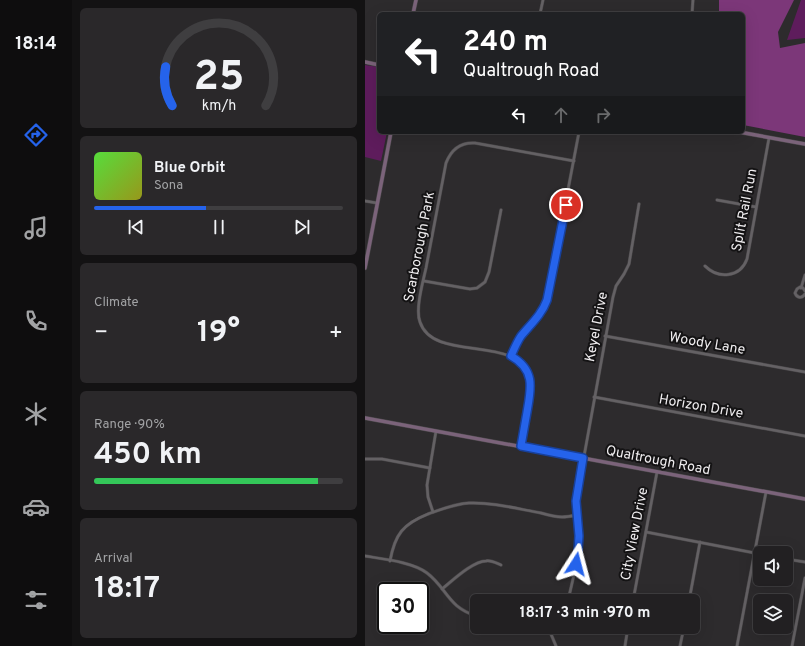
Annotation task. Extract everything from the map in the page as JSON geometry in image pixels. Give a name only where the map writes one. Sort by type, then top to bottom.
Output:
[{"type":"street","points":[[413,12],[416,0]]},
{"type":"street","points":[[540,12],[543,0]]},
{"type":"street","points":[[692,12],[693,0]]},
{"type":"street","points":[[365,62],[377,65]]},
{"type":"street","points":[[745,133],[805,144]]},
{"type":"street","points":[[365,268],[391,134]]},
{"type":"street","points":[[521,446],[531,384],[525,368],[511,356],[521,337],[541,313],[547,300],[579,134]]},
{"type":"street","name":"Split Rail Run","points":[[705,266],[711,272],[725,275],[734,273],[742,268],[747,259],[769,138]]},
{"type":"street","name":"Scarborough Park","points":[[511,356],[442,343],[430,337],[422,327],[418,316],[446,163],[451,154],[458,147],[466,143],[475,143],[574,161]]},
{"type":"street","points":[[717,200],[756,207]]},
{"type":"street","points":[[365,201],[377,203]]},
{"type":"street","name":"Keyel Drive","points":[[570,594],[579,544],[576,501],[583,458],[614,291],[629,264],[639,204]]},
{"type":"street","points":[[424,281],[470,289],[477,288],[485,282],[489,272],[501,210]]},
{"type":"street","points":[[801,288],[805,293],[803,297],[800,298],[796,295],[796,290],[801,288],[805,275]]},
{"type":"street","name":"Woody Lane","points":[[605,336],[805,372]]},
{"type":"street","name":"Horizon Drive","points":[[594,397],[805,436]]},
{"type":"street","name":"Qualtrough Road","points":[[365,418],[805,499]]},
{"type":"street","points":[[433,512],[427,491],[427,481],[436,431]]},
{"type":"street","points":[[365,459],[383,459],[430,468]]},
{"type":"street","name":"City View Drive","points":[[634,594],[657,471]]},
{"type":"street","points":[[755,546],[766,492]]},
{"type":"street","points":[[390,561],[395,541],[407,525],[416,519],[449,506],[470,503],[494,504],[561,517],[577,515]]},
{"type":"street","points":[[646,532],[753,553]]},
{"type":"street","points":[[690,594],[700,542]]},
{"type":"street","points":[[365,556],[409,564],[426,572],[433,578],[455,605],[461,610],[470,613]]},
{"type":"street","points":[[737,646],[753,558]]},
{"type":"street","points":[[442,589],[478,562],[484,560],[501,565]]},
{"type":"street","points":[[793,560],[805,562]]},
{"type":"street","points":[[792,646],[805,578]]},
{"type":"street","points":[[551,634],[556,646]]},
{"type":"street","points":[[625,646],[627,634]]},
{"type":"street","points":[[680,646],[683,634]]},
{"type":"shaded area","points":[[719,0],[794,0],[778,32],[780,48],[805,43],[805,137],[745,125],[745,12],[719,12]]},
{"type":"shaded area","points":[[801,0],[805,0],[805,38],[787,40]]},
{"type":"shaded area","points":[[365,65],[377,67],[377,134],[387,134],[381,161],[365,157]]},
{"type":"route","points":[[566,205],[549,294],[544,309],[521,337],[511,356],[525,368],[531,384],[521,446],[583,458],[576,501],[579,544],[576,564]]}]
